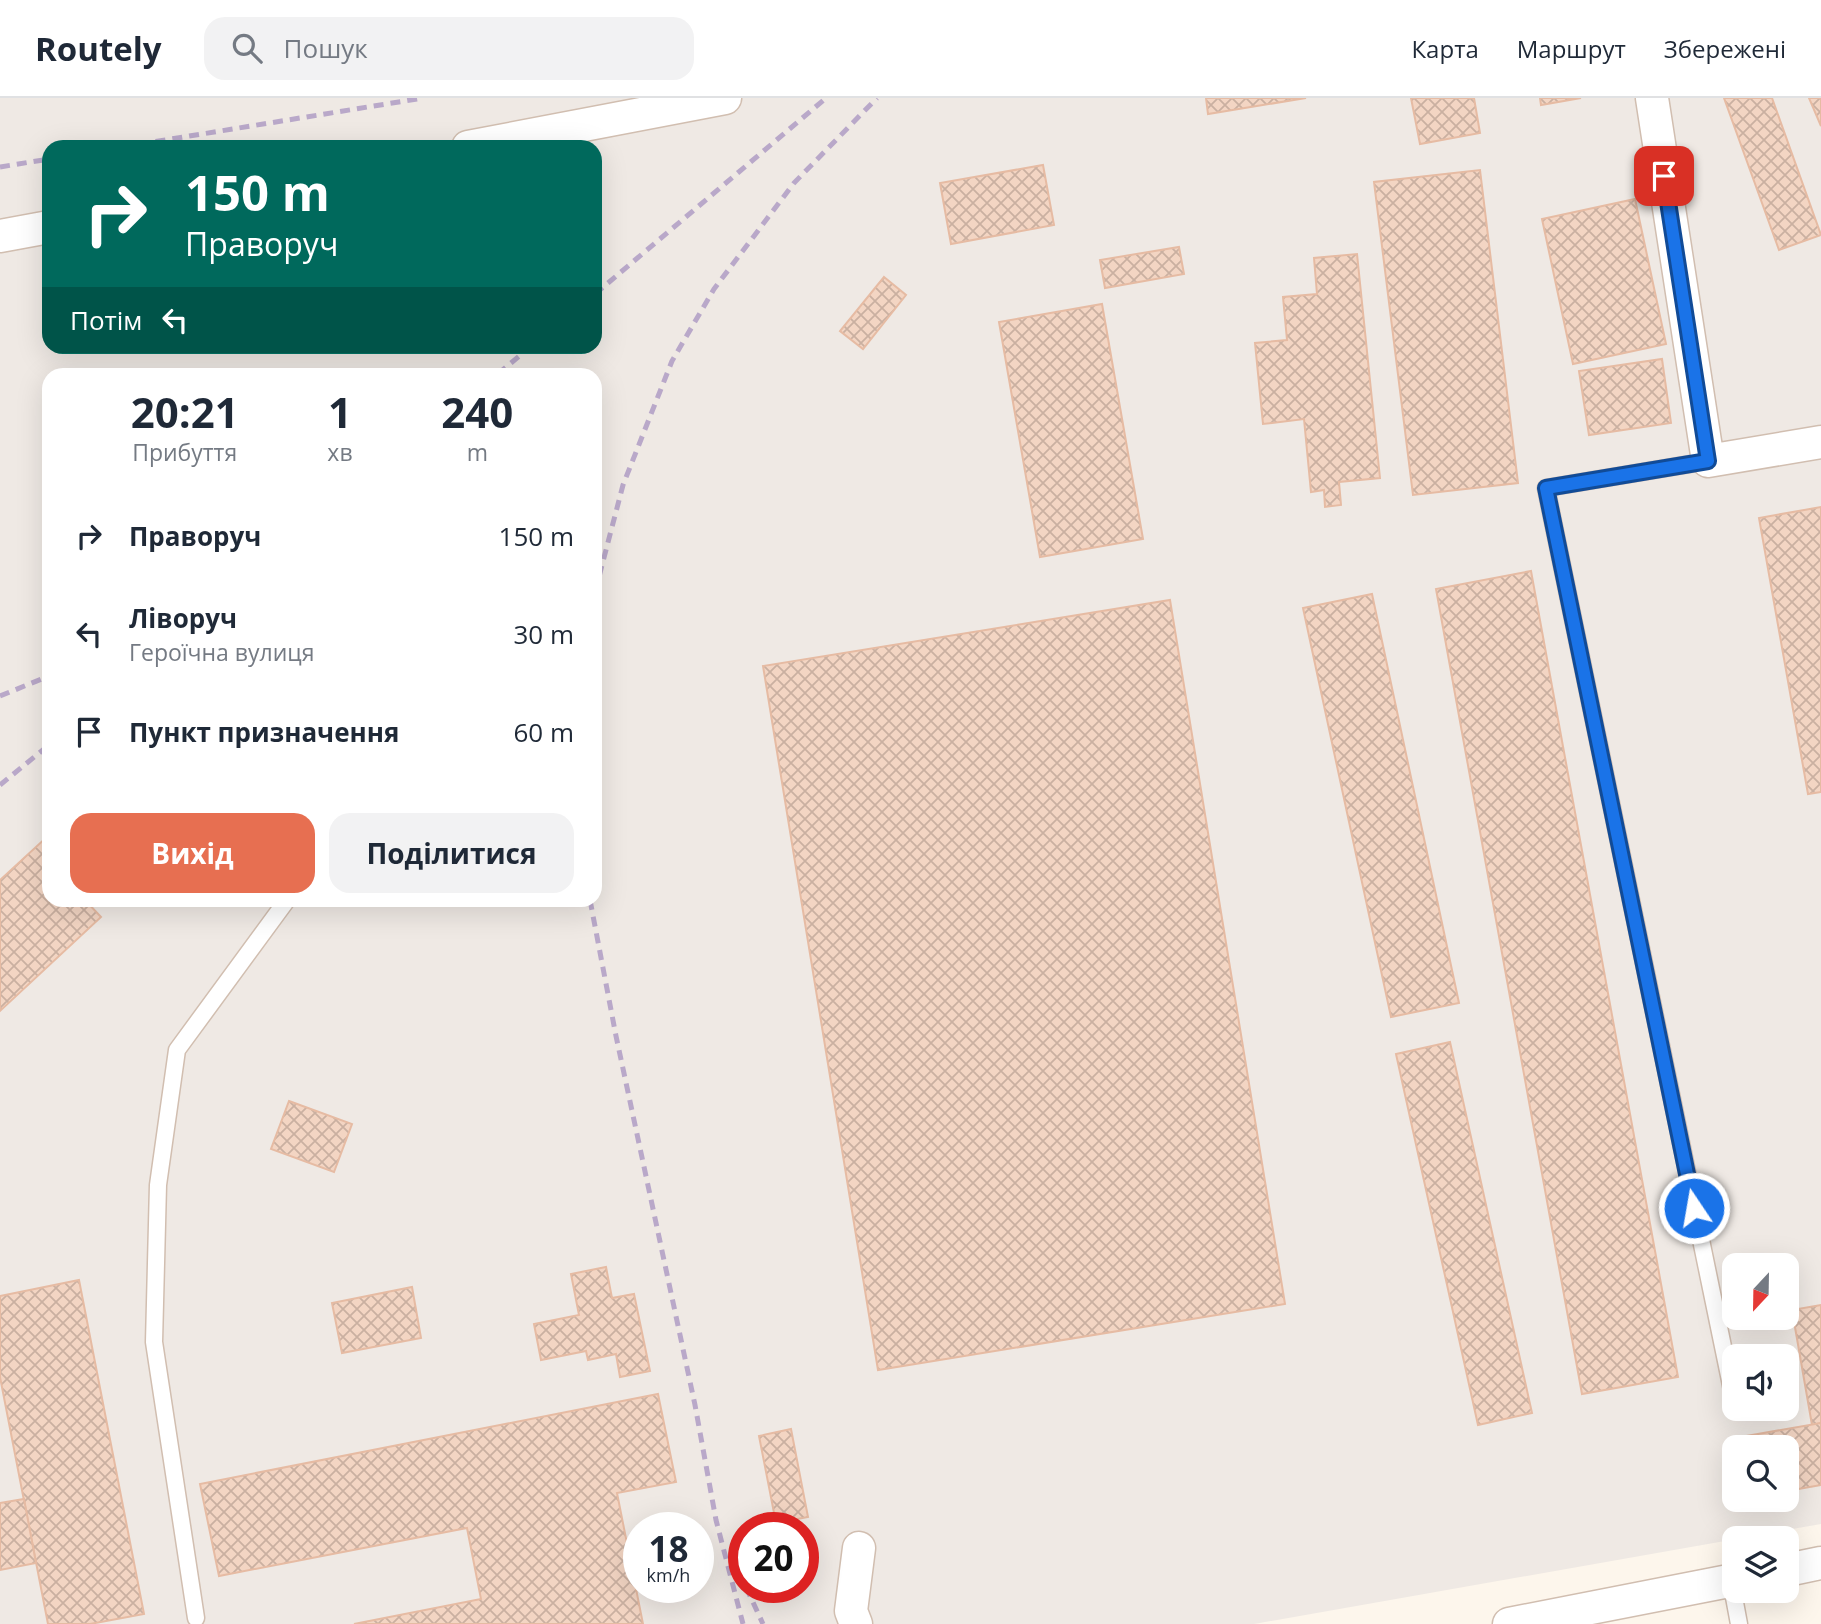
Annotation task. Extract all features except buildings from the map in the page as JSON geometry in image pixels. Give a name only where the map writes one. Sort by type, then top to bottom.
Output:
[{"type":"street","points":[[505,140],[725,98]]},
{"type":"street","points":[[1652,98],[1708,461],[1821,442]]},
{"type":"street","points":[[0,236],[42,228]]},
{"type":"street","points":[[856,1624],[851,1611],[859,1548]]},
{"type":"street","points":[[1799,1568],[1821,1563]]},
{"type":"street","points":[[1509,1624],[1722,1582]]},
{"type":"lane","points":[[1708,461],[1546,488],[1722,1344]]},
{"type":"lane","points":[[196,1618],[153,1342],[158,1185],[177,1050],[282,907]]},
{"type":"lane","points":[[1736,1603],[1739,1624]]},
{"type":"shaded area","points":[[0,98],[1821,98],[1821,1524],[1799,1528],[1722,1526],[1722,1541],[1254,1624],[0,1624]]},
{"type":"railway","points":[[165,140],[423,98]]},
{"type":"railway","points":[[602,288],[826,98]]},
{"type":"railway","points":[[602,565],[623,485],[672,361],[714,289],[794,183],[877,98]]},
{"type":"railway","points":[[0,167],[42,160]]},
{"type":"railway","points":[[505,368],[522,354]]},
{"type":"railway","points":[[0,696],[42,679]]},
{"type":"railway","points":[[0,785],[42,751]]},
{"type":"railway","points":[[591,907],[616,1036],[695,1405],[716,1520],[743,1624]]},
{"type":"railway","points":[[753,1603],[763,1624]]},
{"type":"route","points":[[1664,176],[1708,461],[1546,488],[1694,1208]]}]
